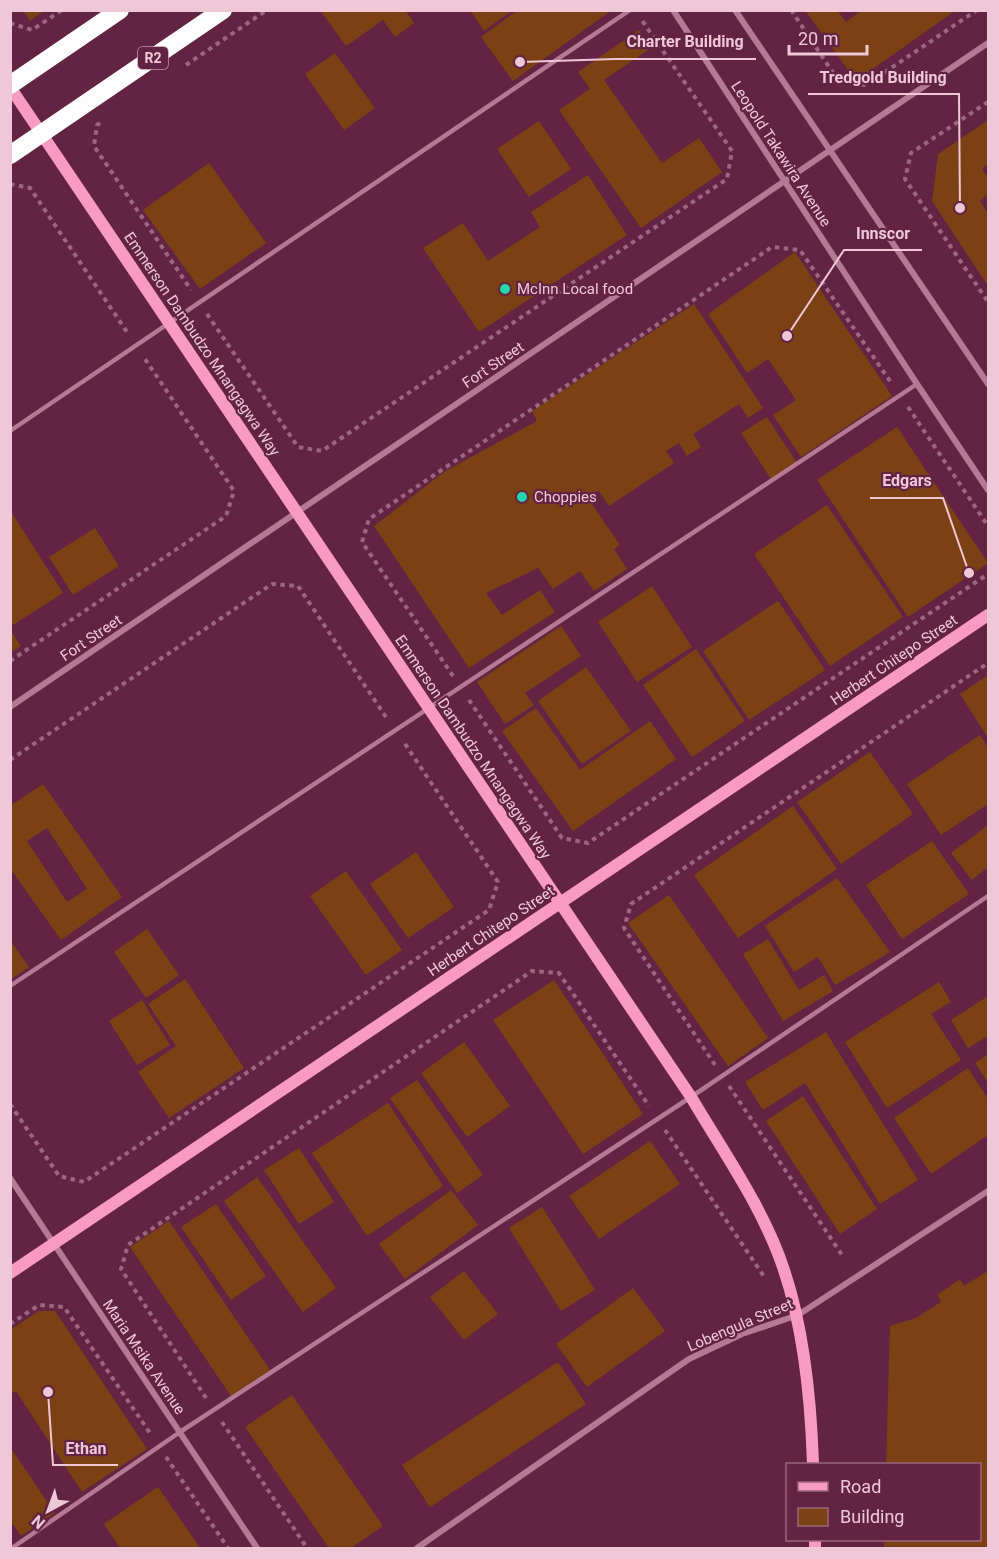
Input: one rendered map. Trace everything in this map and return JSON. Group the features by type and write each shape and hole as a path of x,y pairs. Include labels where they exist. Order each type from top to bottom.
{"highway":[{"path":"10,86 120,10"},
{"name":"R2","path":"10,155 224,10"}],"street":[{"name":"Leopold Takawira Avenue","path":"673,10 916,384 988,490"},
{"path":"735,10 988,384"},
{"name":"Fort Street","path":"10,707 988,43"},
{"name":"Emmerson Dambudzo Mnangagwa Way","path":"10,86 691,1097 762,1217 784,1269 798,1315 812,1430 813,1463"},
{"name":"Herbert Chitepo Street","path":"10,1273 988,615"},
{"name":"Maria Msika Avenue","path":"10,1178 257,1548"},
{"name":"Lobengula Street","path":"417,1548 689,1359 742,1334 798,1315 988,1191"}],"lane":[{"path":"10,430 630,10"},
{"path":"10,987 916,384"},
{"path":"12,1548 180,1432 658,1119 988,897"}],"path":[{"path":"10,23 32,30 62,10"},
{"path":"182,68 267,10"},
{"path":"106,119 97,125 94,146 298,447 322,451 727,179 732,152 636,10"},
{"path":"790,10 838,80 866,86 977,10"},
{"path":"988,102 911,153 904,179 988,302"},
{"path":"10,184 30,188 234,491 226,516 10,662"},
{"path":"988,526 800,250 772,247 369,519 362,542 562,838 588,843 988,574"},
{"path":"10,760 272,584 298,586 498,882 489,910 84,1182 59,1176 10,1104"},
{"path":"844,1258 624,928 631,904 988,663"},
{"path":"307,1548 121,1269 128,1245 532,971 559,973 765,1279"},
{"path":"10,1324 39,1305 64,1307 228,1548"}],"building":[{"path":"23,10 45,10 30,21"},
{"path":"320,10 405,10 414,23 395,37 383,20 346,46"},
{"path":"470,10 513,10 484,31"},
{"path":"518,10 612,10 513,81 481,37"},
{"path":"805,10 837,10 846,22 862,10 956,10 856,81"},
{"path":"639,30 651,48 604,80 662,163 699,138 722,172 641,228 559,110 590,89 578,72"},
{"path":"335,53 375,108 344,130 305,74"},
{"path":"988,120 988,164 982,169 988,178 988,194 980,201 988,214 988,286 932,201 938,154"},
{"path":"539,121 571,169 529,197 497,149"},
{"path":"209,163 266,243 200,289 143,210"},
{"path":"588,175 627,235 479,332 423,248 463,223 488,261 540,227 531,212"},
{"path":"795,252 892,396 801,457 773,415 796,400 768,359 747,373 708,314"},
{"path":"694,304 763,408 748,418 739,404 693,434 701,447 687,456 679,443 666,451 674,463 609,506 599,491 585,494 620,545 614,549 627,569 594,591 580,571 553,589 538,568 486,593 502,615 540,590 555,612 469,668 374,526 444,472 537,421 532,411"},
{"path":"767,417 797,463 771,479 741,433"},
{"path":"897,427 988,563 908,617 817,480"},
{"path":"827,505 903,617 830,666 754,554"},
{"path":"10,510 63,593 13,625 10,621"},
{"path":"95,528 119,566 73,595 49,557"},
{"path":"652,586 692,647 637,682 598,622"},
{"path":"778,601 825,670 749,720 703,651"},
{"path":"561,626 581,656 525,693 534,705 505,724 477,682"},
{"path":"10,630 21,646 10,653"},
{"path":"696,649 745,721 692,757 643,685"},
{"path":"586,667 631,731 582,764 538,701"},
{"path":"988,675 988,738 960,694"},
{"path":"536,708 580,770 650,721 676,759 573,831 502,731"},
{"path":"980,735 988,748 988,804 941,835 907,784"},
{"path":"870,752 913,814 841,864 797,802"},
{"path":"43,784 122,897 61,940 10,868 10,806","holes":["47,828 87,889 67,902 27,841"]},
{"path":"793,806 837,869 738,938 694,875"},
{"path":"988,825 988,867 972,880 951,853"},
{"path":"932,841 969,894 902,939 866,885"},
{"path":"416,852 454,907 408,938 370,884"},
{"path":"346,871 402,950 366,975 310,896"},
{"path":"837,878 890,952 835,985 818,957 794,972 765,926"},
{"path":"669,895 768,1038 728,1066 628,923"},
{"path":"147,929 179,975 146,998 114,952"},
{"path":"768,939 799,990 824,975 833,991 783,1021 743,954"},
{"path":"10,940 29,967 10,980"},
{"path":"185,979 244,1068 169,1118 138,1072 176,1046 148,1004"},
{"path":"554,980 643,1114 583,1154 493,1020"},
{"path":"939,982 951,1002 931,1014 961,1060 887,1108 845,1042"},
{"path":"988,996 988,1036 968,1048 951,1020"},
{"path":"142,1000 170,1045 137,1065 109,1021"},
{"path":"826,1032 918,1180 880,1204 805,1083 763,1110 745,1082"},
{"path":"464,1042 510,1106 467,1137 421,1073"},
{"path":"988,1054 988,1083 975,1063"},
{"path":"968,1068 988,1099 988,1135 931,1174 894,1118"},
{"path":"417,1080 483,1175 457,1193 390,1098"},
{"path":"803,1096 877,1209 840,1234 766,1121"},
{"path":"388,1103 443,1186 367,1236 312,1153"},
{"path":"650,1141 680,1184 599,1239 569,1196"},
{"path":"299,1148 334,1202 299,1224 264,1170"},
{"path":"257,1177 336,1288 303,1312 224,1201"},
{"path":"451,1190 478,1225 405,1279 379,1244"},
{"path":"216,1204 266,1276 231,1300 181,1227"},
{"path":"542,1207 595,1290 561,1311 509,1228"},
{"path":"169,1221 270,1370 231,1396 130,1247"},
{"path":"464,1271 498,1314 464,1340 430,1297"},
{"path":"988,1271 988,1548 884,1548 884,1541 981,1541 981,1463 886,1463 890,1326 916,1318 941,1302 937,1295 960,1279 964,1286"},
{"path":"633,1288 665,1331 587,1387 556,1344"},
{"path":"39,1311 55,1311 147,1449 82,1492 16,1391 10,1394 10,1330"},
{"path":"558,1362 586,1404 430,1507 402,1465"},
{"path":"292,1395 383,1526 351,1548 329,1548 245,1427"},
{"path":"10,1447 55,1513 21,1536 10,1520"},
{"path":"158,1487 200,1548 120,1548 104,1524"}],"place":[{"name":"Charter Building","path":"520,62"},
{"name":"Tredgold Building","path":"960,208"},
{"name":"McInn Local food","path":"505,289"},
{"name":"Innscor","path":"787,336"},
{"name":"Choppies","path":"522,497"},
{"name":"Edgars","path":"969,573"},
{"name":"Ethan","path":"48,1392"}]}
